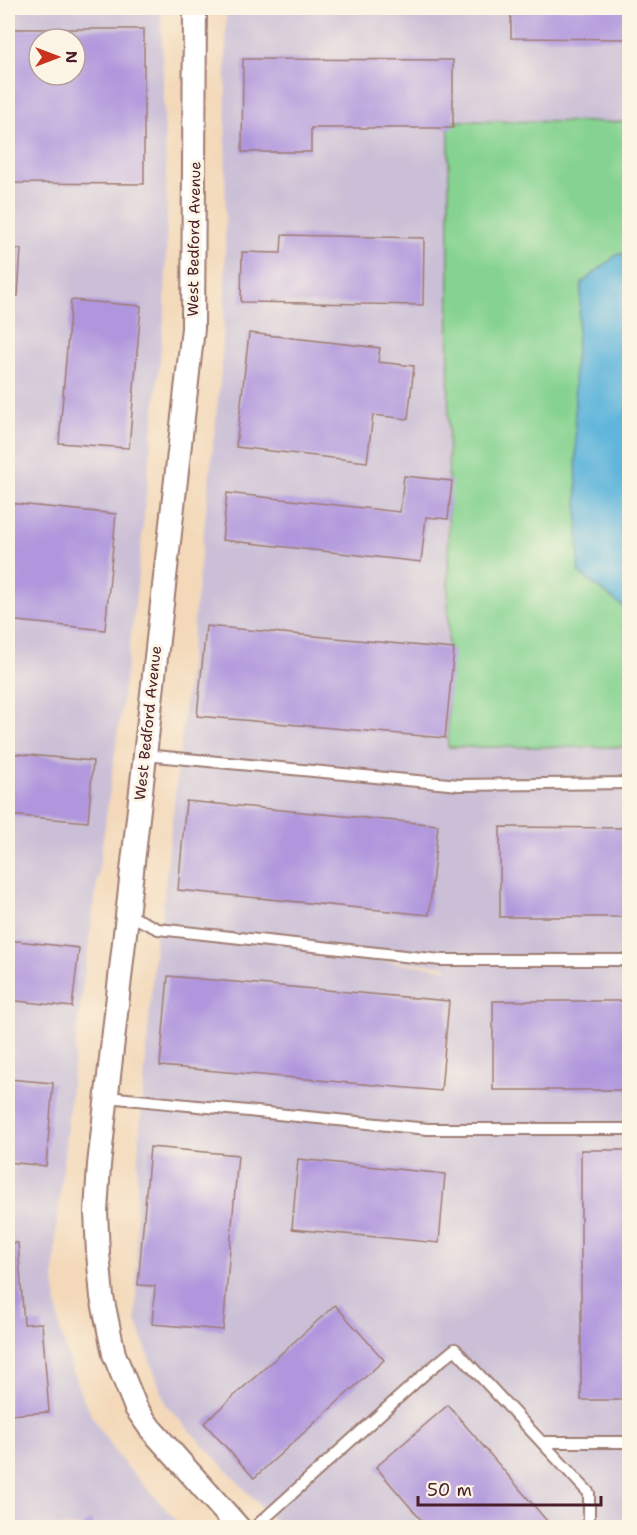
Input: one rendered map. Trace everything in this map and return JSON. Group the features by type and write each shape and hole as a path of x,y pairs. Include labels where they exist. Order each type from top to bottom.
{"street":[{"name":"West Bedford Avenue","path":"195,8 193,328 99,1165 96,1212 102,1297 114,1354 136,1408 150,1428 239,1527"}],"lane":[{"path":"145,755 459,785 630,783"},
{"path":"127,914 158,929 441,960 630,960"},
{"path":"107,1097 428,1129 630,1129"},
{"path":"254,1527 455,1349 590,1493 589,1527"},
{"path":"542,1442 630,1442"}],"shaded area":[{"path":"8,8 161,8 167,207 165,308 134,615 79,1013 56,1232 54,1278 60,1330 76,1382 87,1407 121,1460 182,1527 8,1527"},
{"path":"226,8 629,8 629,121 449,121 629,747 629,1527 280,1527 166,1405 136,1321 137,1168 156,932 160,932 221,372 225,305","holes":["318,952 447,966 447,969"]}],"green space":[{"path":"449,121 629,122 629,747 448,747"}],"water":[{"path":"618,254 630,254 629,611 579,573 574,372 582,283"}],"building":[{"path":"511,8 630,8 630,39 511,38"},
{"path":"8,29 27,29 27,87 87,87 87,29 144,29 144,184 8,183"},
{"path":"243,59 453,60 453,128 311,128 311,152 242,152"},
{"path":"282,235 424,238 423,305 241,302 242,252 281,253"},
{"path":"8,248 21,249 18,296 8,295"},
{"path":"71,300 141,306 129,448 59,443"},
{"path":"249,333 380,348 378,362 414,366 408,419 373,415 367,462 236,447"},
{"path":"404,476 452,481 448,519 426,517 421,562 222,540 227,493 400,512"},
{"path":"8,503 116,514 105,630 8,620"},
{"path":"206,626 454,649 445,738 197,716"},
{"path":"8,753 93,761 88,822 8,815"},
{"path":"186,801 438,825 429,915 178,890"},
{"path":"500,827 630,828 630,917 500,917"},
{"path":"8,940 79,948 72,1007 8,1000"},
{"path":"168,976 449,1001 441,1091 160,1066"},
{"path":"493,1001 630,1001 630,1090 493,1090"},
{"path":"8,1079 53,1083 46,1166 8,1162"},
{"path":"150,1147 238,1155 223,1330 152,1324 155,1286 138,1285"},
{"path":"581,1150 630,1150 630,1400 581,1400"},
{"path":"298,1159 445,1174 439,1243 292,1229"},
{"path":"8,1243 18,1243 24,1324 42,1323 49,1412 8,1415"},
{"path":"335,1305 384,1360 254,1478 204,1423"},
{"path":"448,1405 553,1528 428,1528 376,1467"},
{"path":"90,1520 97,1528 81,1528"}]}
